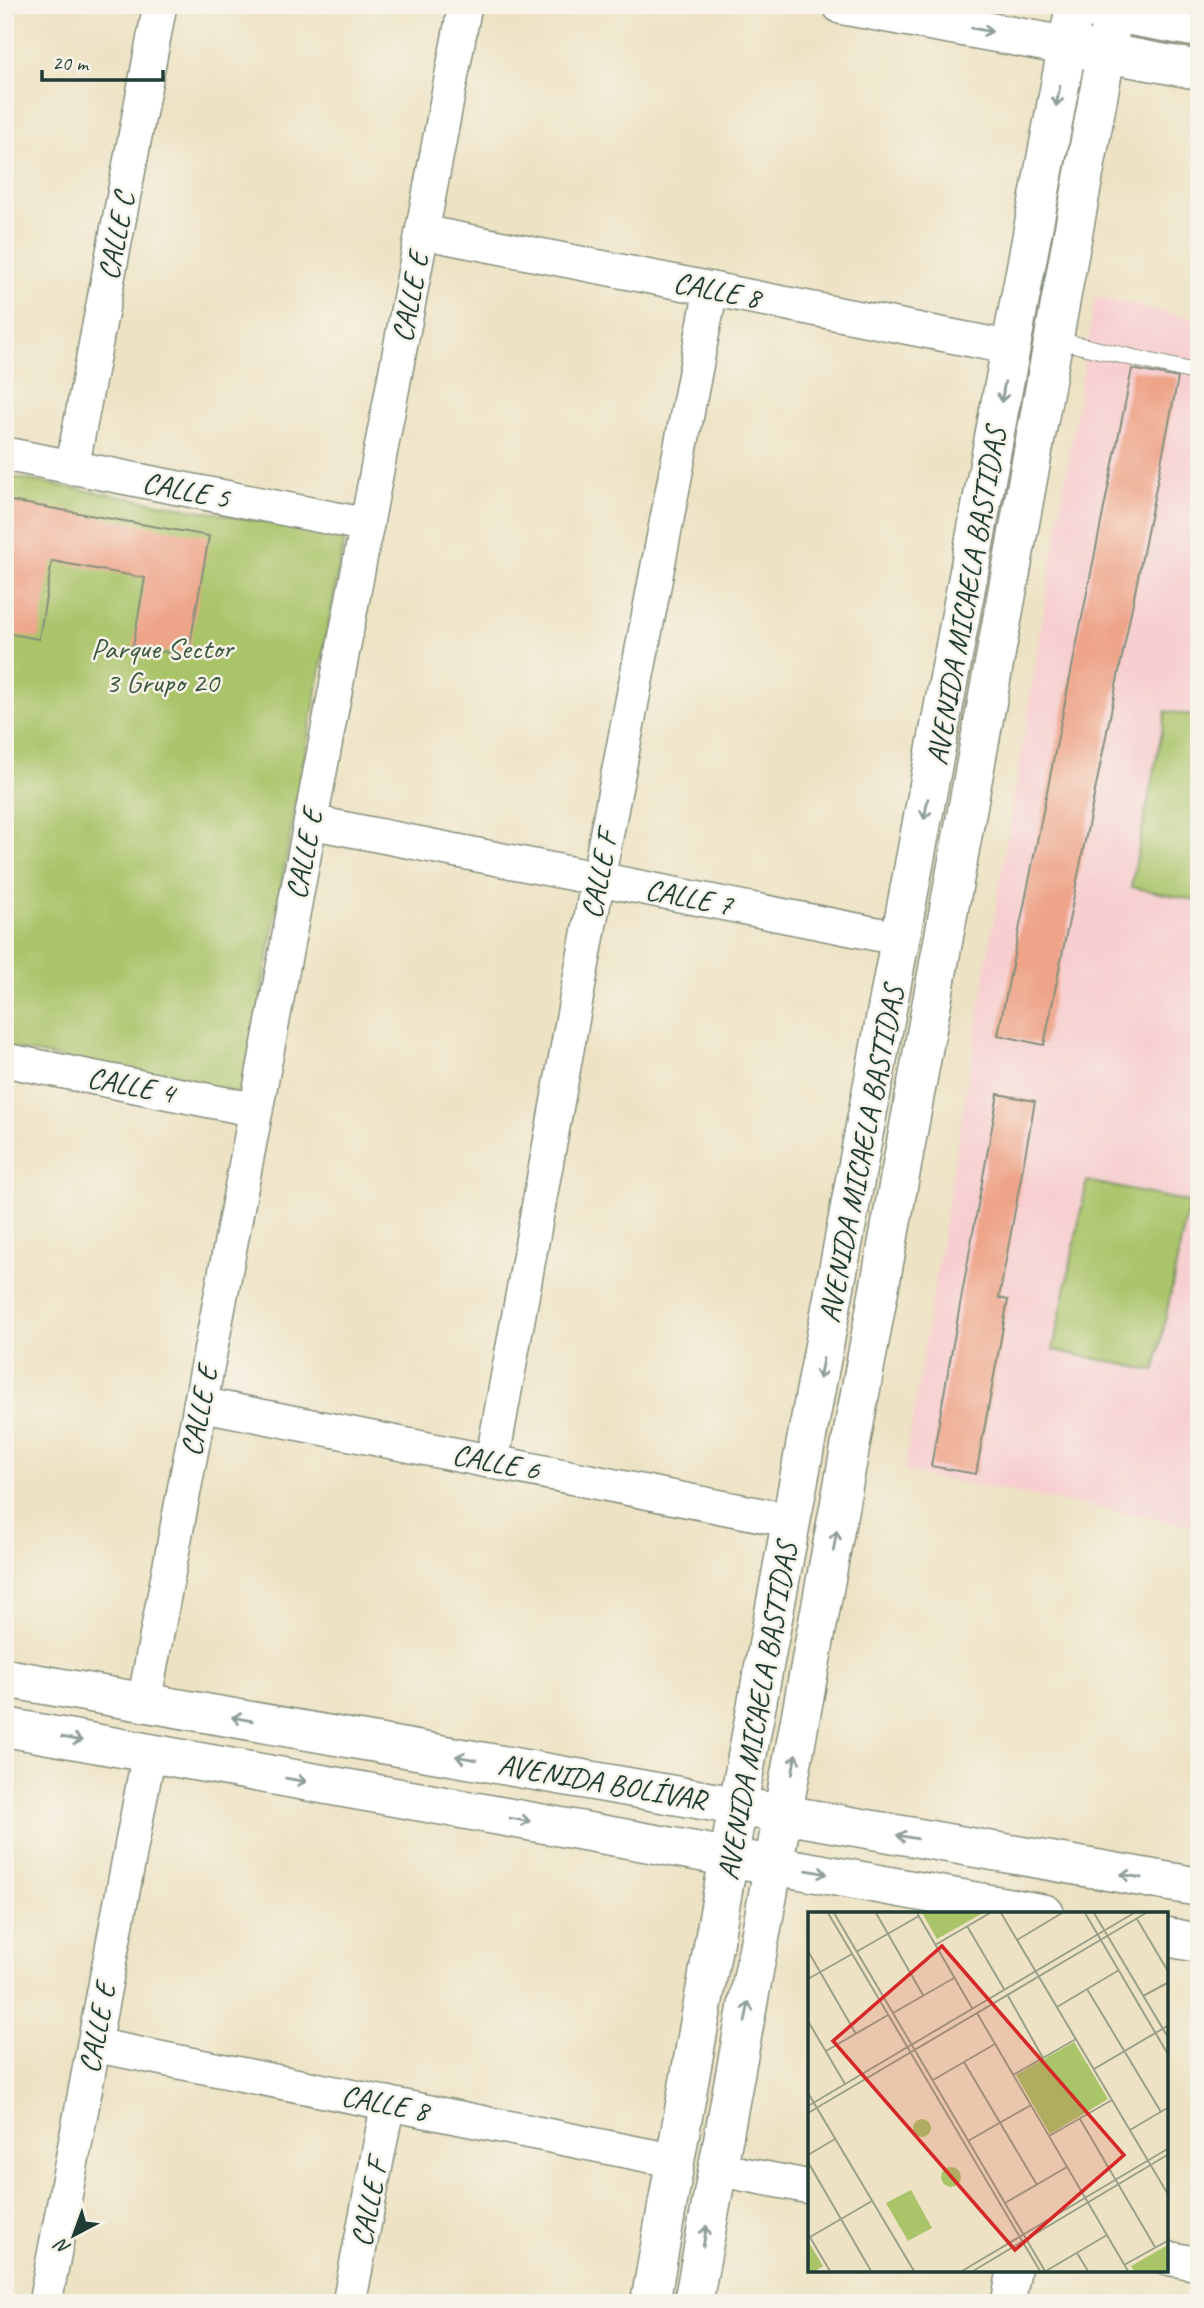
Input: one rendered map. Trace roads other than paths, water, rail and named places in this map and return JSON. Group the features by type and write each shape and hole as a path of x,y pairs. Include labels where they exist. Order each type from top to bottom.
{"street":[{"name":"CALLE C","path":"72,467 160,5"},
{"name":"CALLE E","path":"144,1702 465,5"},
{"path":"842,5 1199,70"},
{"path":"1074,5 1114,10 1199,29"},
{"name":"AVENIDA MICAELA BASTIDAS","path":"650,2303 738,1805 902,939 1074,5"},
{"name":"AVENIDA MICAELA BASTIDAS","path":"693,2303 1056,340 1114,10"},
{"name":"CALLE 8","path":"422,232 1012,348"},
{"name":"CALLE F","path":"492,1462 598,879 711,289"},
{"name":"CALLE 5","path":"5,454 367,525"},
{"name":"CALLE 7","path":"310,822 902,939"},
{"name":"CALLE 4","path":"5,1060 256,1110"},
{"name":"CALLE 6","path":"201,1404 792,1521"},
{"name":"AVENIDA BOLÍVAR","path":"5,1678 1199,1887"},
{"name":"AVENIDA BOLÍVAR","path":"5,1727 1034,1912"},
{"name":"CALLE E","path":"45,2303 149,1753"},
{"path":"1169,1937 1199,1942"},
{"name":"CALLE 8","path":"94,2045 676,2161"},
{"name":"CALLE F","path":"349,2303 388,2103"},
{"path":"717,2169 808,2187"},
{"path":"1169,2258 1199,2264"},
{"path":"1008,2303 1014,2273"}],"lane":[{"path":"1056,340 1199,373"}],"park label":[{"name":"Parque Sector 3 Grupo 20","path":"162,665"}]}
